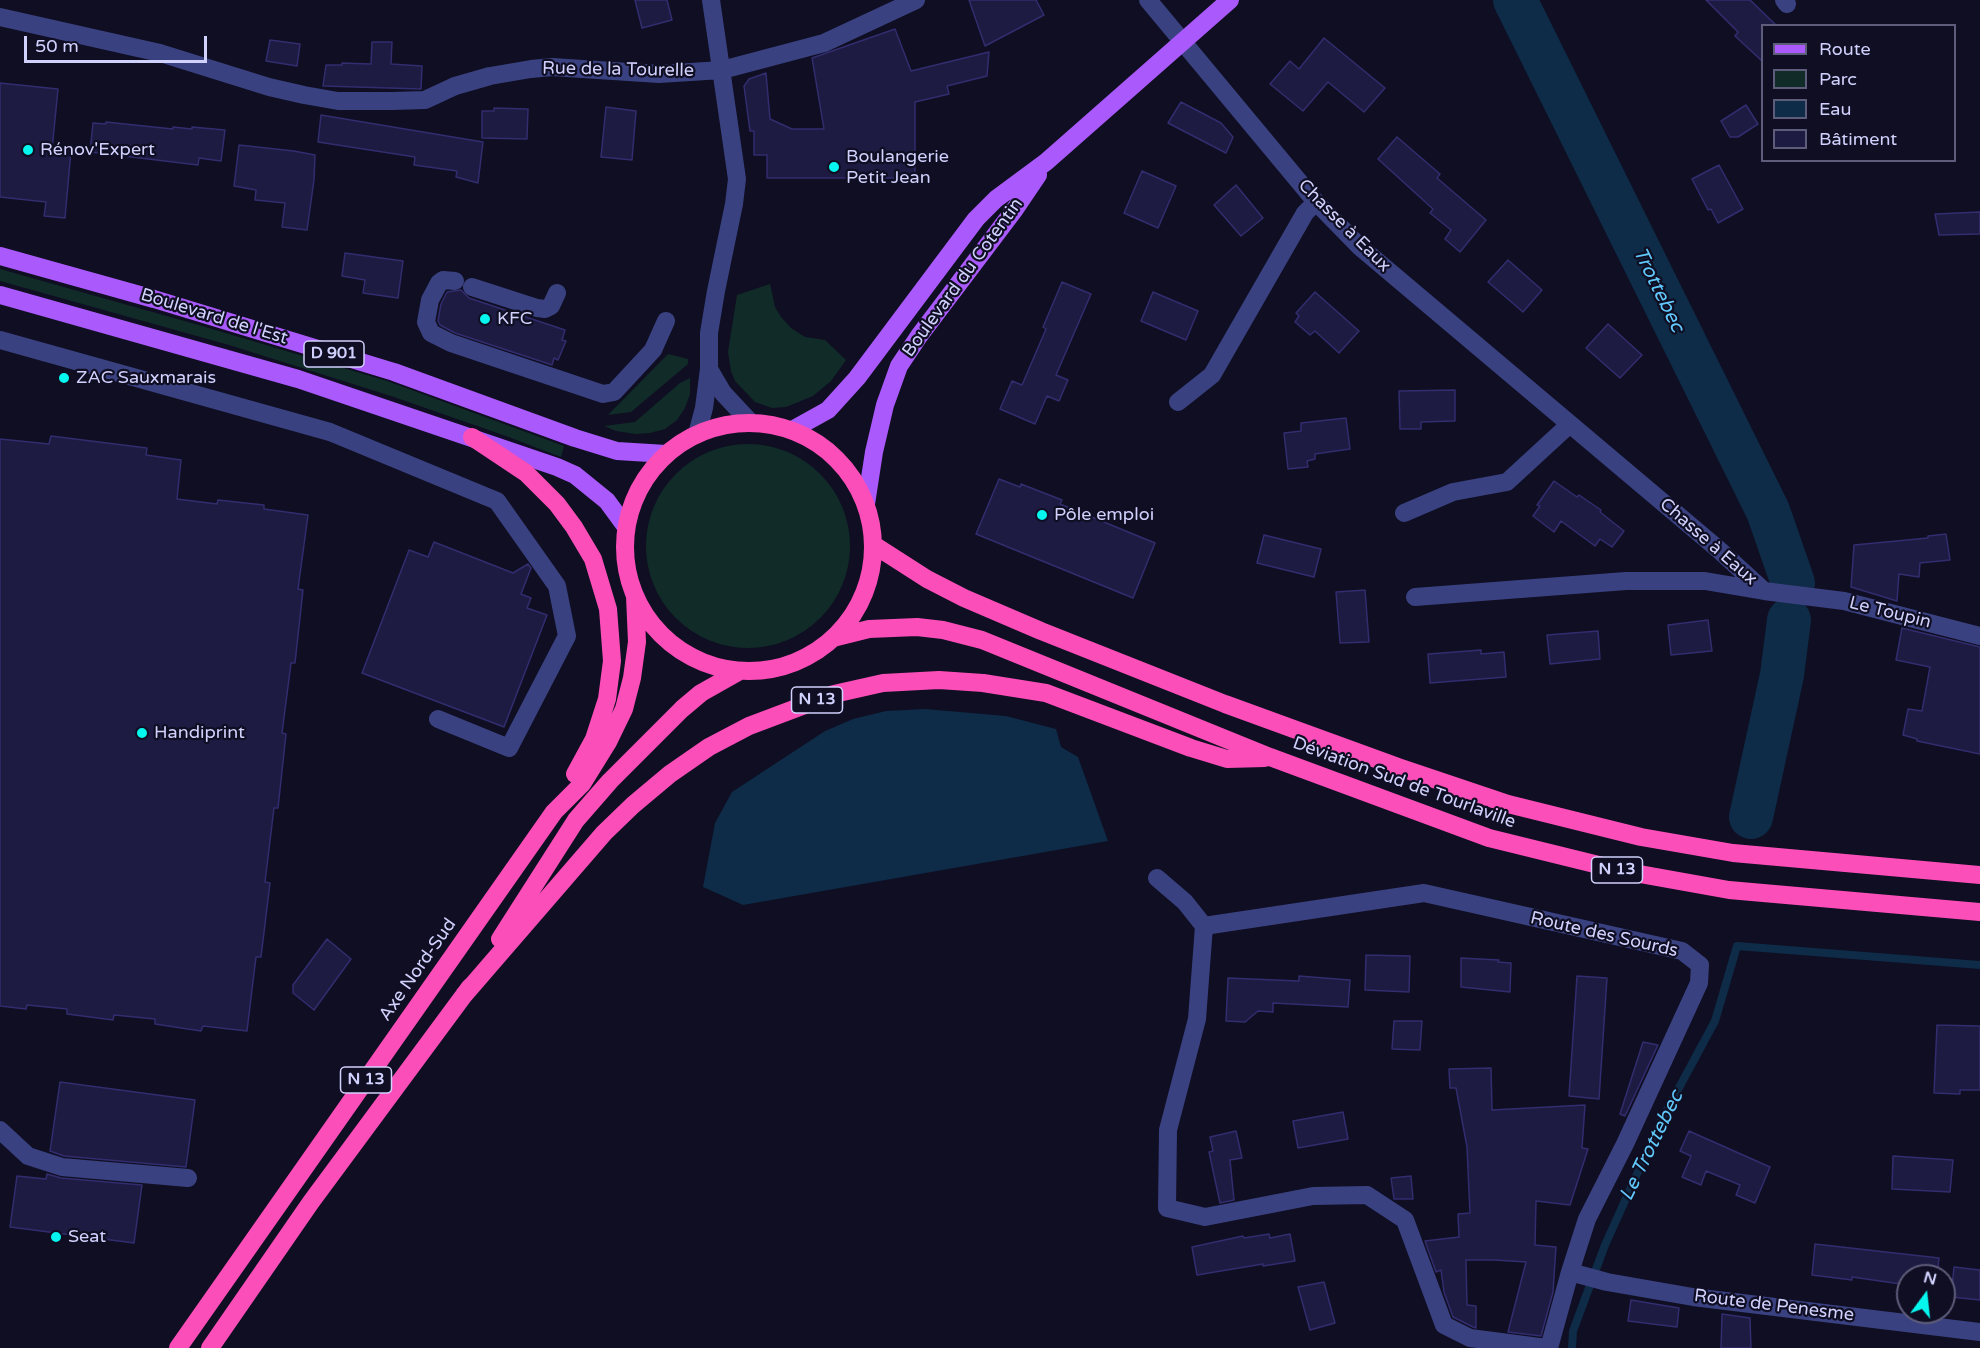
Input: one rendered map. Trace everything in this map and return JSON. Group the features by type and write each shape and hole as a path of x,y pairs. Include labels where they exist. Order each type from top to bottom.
{"highway":[{"path":"751,423 792,430 824,448 849,473 866,504 873,545 869,580 855,612 833,638 806,657 774,669 740,671 707,663 677,648 652,625 635,596 626,562 626,527 634,500 647,475 666,454 697,434 723,425 751,423"},
{"path":"472,437 526,473 557,504 593,559 608,609 612,661 607,699 594,739 554,812"},
{"name":"Déviation Sud de Tourlaville","path":"873,545 927,579 964,598 1041,631 1236,708 1508,804 1641,837 1733,853 1980,875"},
{"name":"Axe Nord-Sud","path":"178,1348 554,812 582,784 608,742 624,709 632,678 637,642 635,596"},
{"name":"Déviation Sud de Tourlaville","path":"833,638 868,629 917,627 943,630 982,640 1270,757 1489,838 1623,871 1728,890 1980,912"},
{"name":"N 13","path":"210,1348 311,1202 464,996 576,820 610,781 682,709 701,693 740,671"},
{"name":"N 13","path":"464,996 604,834 633,805 670,774 709,747 749,726 834,694 883,683 939,680 983,683 1046,693 1191,748 1227,759 1270,757"}],"main road":[{"name":"Boulevard du Cotentin","path":"792,430 830,407 857,378 976,219 996,199 1046,162 1230,0"},
{"name":"Boulevard du Cotentin","path":"866,504 874,452 885,405 899,366 919,336 1015,210 1046,162"},
{"name":"Boulevard de l'Est","path":"0,256 154,299 394,372 596,445 617,451 666,454"},
{"name":"Boulevard de l'Est","path":"0,295 298,379 557,467 575,475 607,501 626,527"}],"street":[{"path":"697,434 704,408 709,369 709,333 737,179 711,0"},
{"name":"Rue de la Tourelle","path":"0,17 160,54 304,95 338,101 392,101 425,100 455,86 490,76 552,67 659,74 722,70 824,43 916,0"},
{"name":"Chasse à Eaux","path":"1148,0 1316,202 1359,246 1718,549 1781,594"},
{"path":"1179,402 1212,375 1305,213 1316,202"},
{"path":"557,293 551,306 545,309 537,308 447,279 439,283 430,300 426,322 431,333 451,343 603,394 614,392 653,350 666,321"},
{"path":"0,340 330,432 496,501 557,586 567,636 509,748 438,720"},
{"path":"709,369 723,393 751,423"},
{"path":"1404,513 1453,492 1507,482 1569,424"},
{"name":"Chasse à Eaux","path":"1415,597 1626,581 1705,581 1781,594"},
{"name":"Le Toupin","path":"1781,594 1844,601 1980,636"},
{"path":"1157,878 1185,902 1204,926 1197,1018 1168,1130 1167,1208 1205,1217 1313,1196 1367,1195 1404,1220 1444,1325 1470,1338 1548,1348"},
{"name":"Route des Sourds","path":"1204,926 1424,893 1682,951 1700,965 1699,983 1625,1144 1587,1218 1548,1348"},
{"path":"0,1130 28,1156 62,1167 188,1178"},
{"name":"Route de Penesme","path":"1570,1272 1607,1282 1693,1297 1980,1332"}],"green space":[{"path":"0,269 387,381 564,446 561,457 391,396 229,345 0,281"},
{"path":"770,284 775,307 791,328 805,337 825,340 846,360 831,381 813,396 786,407 772,408 755,402 735,381 728,352 737,295"},
{"path":"668,354 688,359 688,364 631,412 608,415"},
{"path":"690,378 690,394 685,408 677,420 665,429 636,434 616,431 604,426 635,422 680,383"},
{"path":"748,444 768,446 796,456 813,467 827,481 842,507 848,526 850,546 848,566 838,594 827,611 813,625 787,640 768,646 748,648 728,646 700,636 683,625 669,611 654,585 648,566 646,546 648,526 658,498 669,481 683,467 709,452 728,446"}],"water":[{"path":"925,709 1006,716 1056,729 1061,747 1078,757 1108,841 743,905 703,887 715,823 732,792 825,731 853,719 886,711"}],"building":[{"path":"635,0 667,0 672,20 642,28"},
{"path":"969,0 1036,0 1044,15 985,46"},
{"path":"1706,0 1750,0 1775,24 1761,24 1761,60 1735,36 1738,32"},
{"path":"895,29 911,71 989,52 987,76 947,86 949,94 915,102 915,178 767,178 767,155 754,155 754,131 750,131 744,86 749,79 766,73 770,119 792,129 824,129 812,58"},
{"path":"1324,38 1385,88 1364,112 1328,82 1303,111 1270,84 1290,61 1299,69"},
{"path":"270,40 300,44 297,66 266,61"},
{"path":"372,42 392,42 391,64 422,66 421,89 323,86 326,65 371,64"},
{"name":"Rénov'Expert","path":"0,83 58,89 52,150 71,151 65,218 44,216 46,202 0,197"},
{"path":"1181,102 1221,123 1233,137 1226,153 1168,123"},
{"path":"1746,105 1758,124 1738,137 1730,137 1721,121"},
{"path":"606,107 636,111 632,160 601,157"},
{"path":"494,108 528,109 527,139 482,138 482,111 494,111"},
{"path":"321,115 483,142 478,183 456,177 457,171 414,165 415,157 318,142"},
{"path":"106,122 173,129 173,127 192,129 192,127 225,130 221,161 199,158 198,165 90,152 93,123 106,124"},
{"path":"1397,137 1440,174 1437,178 1486,220 1460,252 1445,239 1451,230 1430,213 1433,209 1378,159"},
{"path":"239,145 315,155 307,230 282,227 285,203 255,200 256,190 234,186"},
{"path":"1719,165 1743,209 1718,223 1711,209 1708,210 1692,179"},
{"path":"1142,171 1176,186 1158,228 1124,213"},
{"path":"1236,185 1263,218 1241,236 1214,205"},
{"path":"1980,212 1980,234 1939,235 1935,214"},
{"path":"345,253 403,261 398,298 363,293 365,280 342,276"},
{"path":"1508,260 1542,290 1523,312 1488,282"},
{"path":"1062,282 1091,294 1056,375 1068,380 1059,401 1047,396 1035,424 1000,409 1012,381 1022,385 1046,329 1043,327"},
{"name":"KFC","path":"461,290 469,298 565,330 562,340 566,341 558,360 554,358 552,365 455,333 440,325 438,321 441,304 447,292"},
{"path":"1153,292 1198,311 1186,340 1141,321"},
{"path":"1315,292 1359,331 1339,353 1315,331 1310,335 1295,322 1299,316 1296,313"},
{"path":"1608,324 1642,355 1620,378 1586,348"},
{"path":"1455,390 1455,421 1421,422 1421,429 1400,429 1399,391"},
{"path":"1346,418 1350,449 1315,454 1315,459 1307,461 1308,467 1288,469 1284,433 1301,431 1301,423"},
{"name":"Handiprint","path":"51,436 147,448 146,455 181,460 177,499 217,504 218,500 264,505 264,509 308,515 298,589 303,590 295,663 291,663 282,733 286,734 278,808 274,808 265,882 270,883 261,957 256,957 247,1031 203,1026 201,1031 155,1024 155,1019 114,1015 113,1020 67,1014 67,1009 27,1005 26,1009 0,1006 0,439 49,444"},
{"path":"999,479 1020,487 1021,484 1062,500 1060,504 1155,543 1133,598 976,534"},
{"path":"1554,481 1601,510 1600,512 1624,531 1612,547 1600,539 1595,546 1561,521 1554,532 1533,516 1540,506 1537,505"},
{"path":"1946,534 1950,560 1920,563 1919,577 1899,574 1897,601 1851,587 1854,545 1928,538 1928,536"},
{"path":"1264,535 1321,549 1314,577 1257,563"},
{"path":"434,542 513,573 528,564 531,568 521,594 531,598 527,608 547,615 504,727 362,673 409,550 428,557"},
{"path":"1365,590 1369,642 1340,643 1336,592"},
{"path":"1708,620 1712,651 1671,655 1668,625"},
{"path":"1902,628 1980,647 1980,754 1917,741 1917,739 1903,735 1908,709 1922,711 1930,667 1896,660"},
{"path":"1598,631 1600,659 1550,664 1547,635"},
{"path":"1481,650 1481,654 1504,652 1506,677 1430,683 1428,654"},
{"path":"327,939 351,959 314,1010 293,993 293,985"},
{"path":"1366,955 1410,956 1409,992 1365,990"},
{"path":"1461,958 1511,963 1510,992 1461,987"},
{"path":"1299,976 1350,980 1348,1007 1273,1003 1273,1012 1258,1011 1245,1022 1226,1021 1228,978 1299,981"},
{"path":"1577,976 1607,978 1599,1099 1569,1096"},
{"path":"1394,1021 1422,1021 1420,1050 1392,1049"},
{"path":"1937,1025 1980,1026 1980,1090 1960,1090 1960,1094 1934,1093"},
{"path":"1643,1042 1658,1045 1625,1116 1620,1114"},
{"path":"1491,1068 1492,1110 1585,1105 1582,1148 1588,1149 1570,1205 1536,1201 1535,1245 1556,1247 1553,1292 1541,1336 1508,1332 1526,1262 1466,1260 1467,1305 1476,1306 1476,1328 1453,1317 1444,1292 1441,1270 1436,1272 1425,1241 1459,1237 1458,1214 1470,1213 1467,1147 1456,1088 1450,1088 1449,1069"},
{"path":"60,1082 195,1100 186,1167 64,1156 50,1151"},
{"path":"1343,1112 1348,1139 1298,1148 1293,1121"},
{"path":"1236,1131 1242,1158 1230,1160 1234,1200 1220,1203 1209,1152 1213,1151 1210,1137"},
{"path":"1689,1131 1770,1167 1755,1203 1736,1195 1740,1185 1706,1171 1701,1185 1682,1177 1691,1156 1680,1151"},
{"path":"1893,1156 1953,1160 1950,1192 1892,1189"},
{"path":"47,1174 61,1178 142,1185 134,1243 10,1227 17,1176 46,1179"},
{"path":"1411,1176 1413,1199 1394,1199 1391,1178"},
{"path":"1269,1234 1270,1238 1290,1234 1295,1261 1197,1275 1192,1247 1243,1236 1244,1238"},
{"path":"1815,1244 1939,1258 1938,1264 1896,1264 1896,1283 1852,1277 1852,1280 1812,1275"},
{"path":"1956,1267 1980,1270 1980,1300 1956,1298"},
{"path":"1324,1282 1335,1323 1310,1330 1298,1287"},
{"path":"1631,1300 1679,1308 1677,1327 1628,1321"},
{"path":"1722,1314 1750,1318 1751,1348 1721,1348"}],"waterway":[{"name":"Trottebec","path":"1515,0 1768,511 1793,583"},
{"name":"Trottebec","path":"1751,817 1782,675 1789,620"},
{"name":"Le Trottebec","path":"1572,1348 1573,1331 1605,1245 1660,1123 1715,1021 1737,946 1980,965"}],"place":[{"name":"Rénov'Expert","path":"28,150"},
{"name":"Boulangerie Petit Jean","path":"834,167"},
{"name":"KFC","path":"485,319"},
{"name":"ZAC Sauxmarais","path":"64,378"},
{"name":"Pôle emploi","path":"1042,515"},
{"name":"Handiprint","path":"142,733"},
{"name":"Seat","path":"56,1237"}]}
